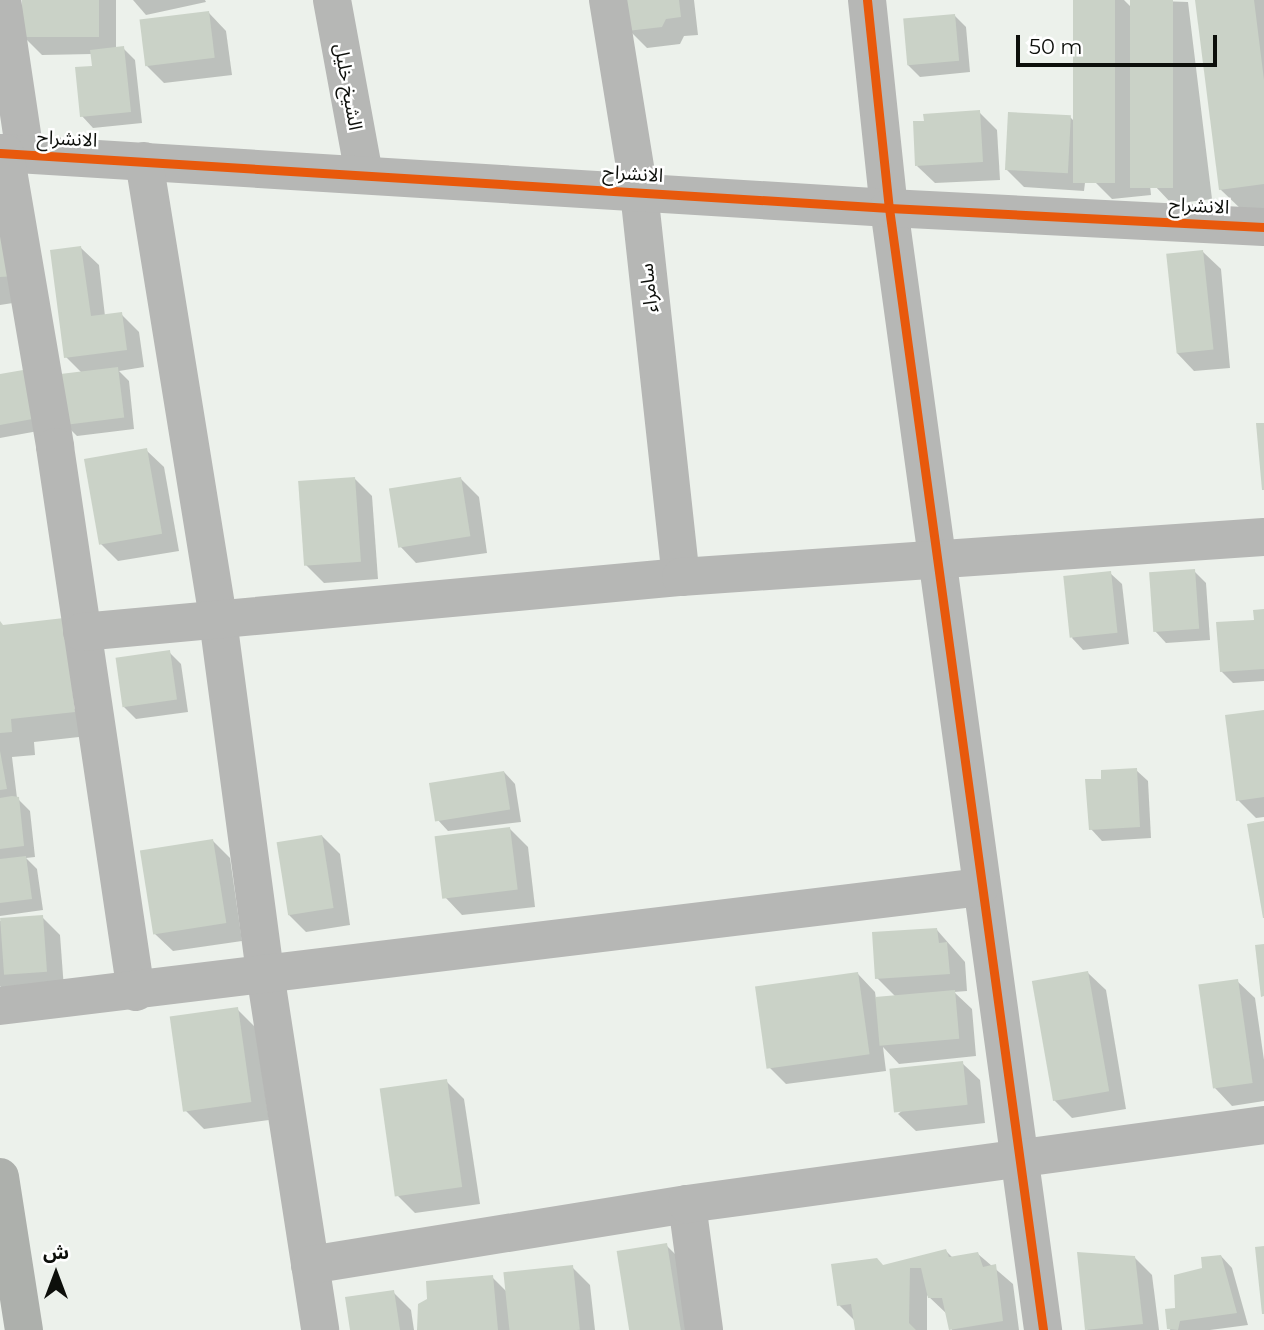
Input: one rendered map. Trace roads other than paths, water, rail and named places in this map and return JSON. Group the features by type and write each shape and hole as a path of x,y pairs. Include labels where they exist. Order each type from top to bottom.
{"main road":[{"path":"0,1177 24,1330"}],"street":[{"path":"2,0 10,154 136,992"},
{"name":"الشيخ خليل","path":"332,0 364,174"},
{"name":"سامراء","path":"608,0 639,192 681,577"},
{"path":"867,0 889,208 980,887 1043,1330"},
{"name":"الانشراح","path":"10,154 889,208 1264,227"},
{"path":"144,161 218,620 265,973 320,1330"},
{"path":"82,632 681,577 1264,537"},
{"path":"0,1006 136,992 265,973 980,887"},
{"path":"310,1265 687,1205 1264,1125"},
{"path":"687,1205 704,1330"}]}
